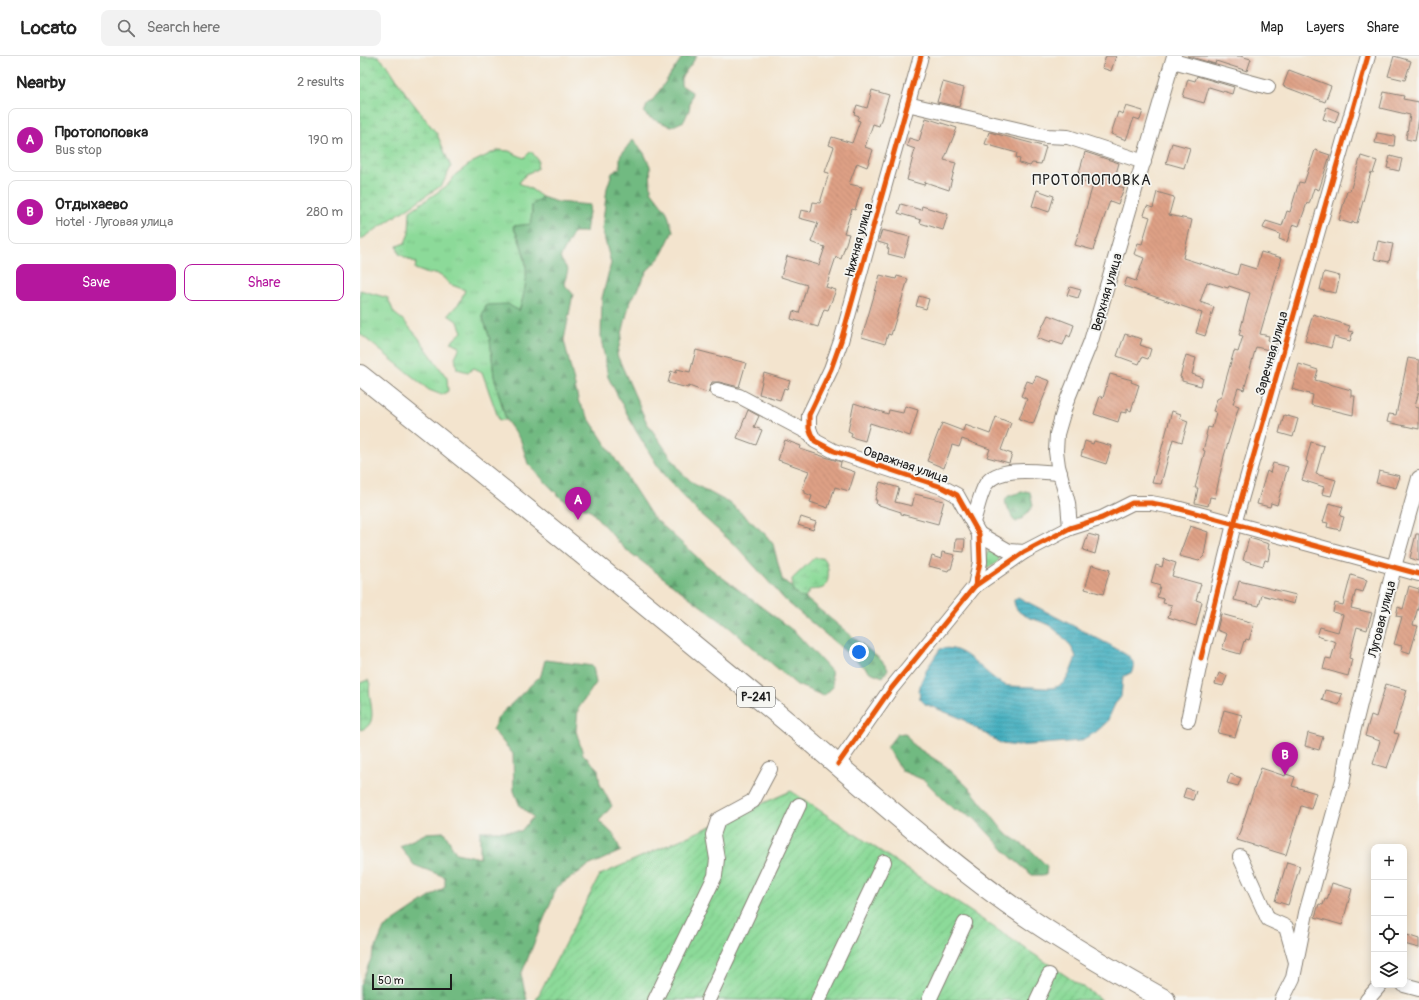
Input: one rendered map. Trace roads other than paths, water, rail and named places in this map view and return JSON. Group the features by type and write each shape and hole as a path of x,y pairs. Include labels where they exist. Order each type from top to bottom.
{"highway":[{"name":"Р-241","path":"360,375 566,540 838,764 922,837 1033,921 1104,965 1166,1000"}],"street":[{"name":"Нижняя улица","path":"810,431 809,415 832,369 841,341 921,56"},
{"name":"Заречная улица","path":"1188,720 1201,658 1234,524 1368,56"},
{"path":"1174,58 1268,87"},
{"name":"Верхняя улица","path":"1070,528 1068,503 1056,450 1057,434 1066,403 1091,341 1174,58"},
{"path":"907,104 1046,136 1068,137 1144,162"},
{"name":"Овражная улица","path":"717,390 739,396 810,431 815,441 834,451 942,487 957,495 976,528 980,562 975,586"},
{"path":"1024,552 1009,550 976,528 986,485 993,476 1005,472 1060,473"},
{"name":"Луговая улица","path":"1282,1000 1293,978 1306,913 1343,780 1346,760 1394,567 1419,478"},
{"path":"838,764 890,690 975,586 1024,552 1070,528 1102,518 1132,503 1151,503 1173,507 1419,574"},
{"path":"655,1000 714,876 717,859 713,835 718,820 753,801 770,769"},
{"path":"708,1000 799,805"},
{"path":"1240,857 1268,919 1286,927 1296,964"},
{"path":"818,1000 884,862"},
{"path":"929,1000 965,923"},
{"path":"1037,1000 1049,975"},
{"path":"1407,986 1419,989"},
{"path":"1367,1000 1377,988"}],"water":[{"path":"1018,597 1110,645 1130,657 1134,664 1132,672 1123,677 1121,697 1115,704 1107,722 1096,732 1080,741 1017,746 1002,744 963,719 925,704 920,699 919,691 921,682 928,667 940,649 949,648 966,655 1005,685 1051,688 1062,684 1069,674 1076,657 1072,648 1062,636 1050,626 1018,611 1014,600"}],"place":[{"name":"Протопоповка","path":"578,520"},
{"name":"Отдыхаево","path":"1285,775"}],"district":[{"name":"ПРОТОПОПОВКА","path":"1092,180"}]}
